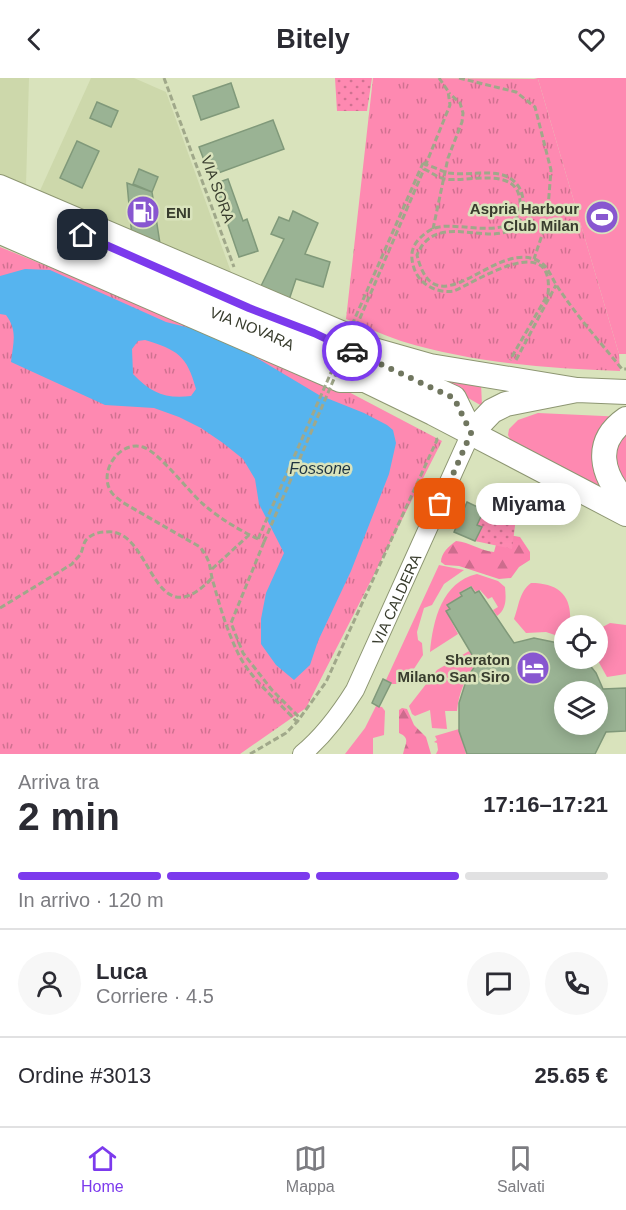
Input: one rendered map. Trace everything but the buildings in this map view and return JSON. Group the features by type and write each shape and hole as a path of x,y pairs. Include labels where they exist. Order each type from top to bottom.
{"main road":[{"name":"VIA NOVARA","path":"0,198 249,308 314,333 430,366 577,390"},
{"name":"VIA NOVARA","path":"0,221 216,313 343,358 371,383 626,514"},
{"path":"314,333 343,358 454,398 471,433 492,411 506,404 577,390 626,392"},
{"path":"626,419 611,432 603,455 612,484 626,501"}],"street":[{"path":"0,184 347,332 388,355"},
{"path":"0,235 340,383 371,383"},
{"name":"VIA CALDERA","path":"302,754 314,745 337,719 355,690 471,433"},
{"path":"497,456 626,526"}],"path":[{"name":"VIA SORA","path":"164,78 235,270"},
{"path":"433,229 448,158 462,122 463,113 460,103 439,78"},
{"path":"459,78 516,92 535,107 551,170 547,220 534,259"},
{"path":"298,720 254,676 238,654 224,619 208,557 200,547 122,502 111,492 108,483 108,469 114,456 126,449 142,447 159,458 204,506 258,539 425,164 450,105 448,91"},
{"path":"298,720 243,653 231,623 425,164"},
{"path":"425,164 445,171 504,175 517,183 524,198 523,213 515,225 502,233 442,231 431,236 421,244 417,255 424,277 435,285 448,287 504,261 519,257 534,259 545,265 556,285 622,369 626,369"},
{"path":"424,169 443,179 500,178 509,182 516,190 520,200 519,211 514,220 504,227 496,229 452,225 433,229 417,241 413,249 412,260 417,274 433,290 445,292 454,291 510,264 531,261 540,266 549,282 548,294 506,367"},
{"path":"511,368 556,285"},
{"path":"250,754 286,733 326,682 406,511 436,440"},
{"path":"0,608 72,564 81,554 85,541 96,533 111,531 124,535 136,547 161,587 176,596 187,596 199,591 212,578"},
{"path":"212,569 249,535"}],"shaded area":[{"path":"0,78 29,78 26,186 0,174"},
{"path":"91,78 134,78 166,92 235,283 38,195"}],"green space":[{"path":"335,78 372,78 367,111 337,111"},
{"path":"373,78 538,79 619,354 620,371 537,366 455,355 401,341 346,319"},
{"name":"Aspria Harbour Club Milan","path":"534,78 626,78 626,354 619,354 538,79"},
{"path":"0,247 324,379 442,441 306,708 240,754 0,754"},
{"path":"445,376 481,383 482,406 442,383"},
{"path":"538,413 625,417 616,424 606,494 512,443 508,435 509,429 518,420"},
{"path":"626,431 626,487 613,467 617,441"},
{"path":"484,510 516,518 512,549 475,541 482,527 477,525"},
{"path":"509,535 520,537 530,552 530,560 519,567 511,578 499,579 441,562 448,547 456,541 494,552 497,541"},
{"path":"439,565 464,570 444,584 432,605 424,608 417,632 418,640 422,643 423,655 408,678 401,684 391,684 386,680"},
{"path":"477,574 498,581 505,587 506,599 503,610 497,616 493,610 498,607 492,597 488,599 480,590 476,592 471,586 459,593 461,596 447,605 449,609 446,611 458,634 430,652 437,615 448,594 465,578"},
{"path":"531,583 549,585 556,588 566,598 570,615 554,615 554,635 546,632 526,633 514,619 527,587"},
{"path":"608,624 626,625 626,674 607,677 603,669 608,669"},
{"path":"469,651 477,663 463,686 457,711 445,711 447,729 432,728 430,710 415,716 409,706 437,670"},
{"path":"376,706 382,707 385,711 384,735 373,738 373,754 345,754 365,728"},
{"path":"407,709 414,725 426,737 431,754 403,754 406,739 399,733 399,710"},
{"path":"459,729 466,754 436,754 438,750 437,743 434,742 437,740 435,736"}],"water":[{"name":"Fossone","path":"25,269 50,270 166,322 190,328 237,346 319,395 364,413 393,430 396,443 389,474 351,571 318,641 310,665 294,680 276,665 261,644 261,619 266,593 284,553 259,504 255,479 243,459 201,428 179,417 154,408 105,405 11,362 13,332 6,315 0,314 0,276","holes":["145,340 173,351 184,361 189,368 196,389 191,396 159,393 146,386 133,374 132,349 138,341"]}],"way so far":[{"path":"352,351 454,398 471,433 440,504"}],"place":[{"name":"ENI","path":"143,212"},
{"name":"Aspria Harbour Club Milan","path":"602,217"},
{"name":"Miyama","path":"440,504"},
{"name":"Sheraton Milano San Siro","path":"533,668"}],"route":[{"path":"83,235 352,351"}]}
